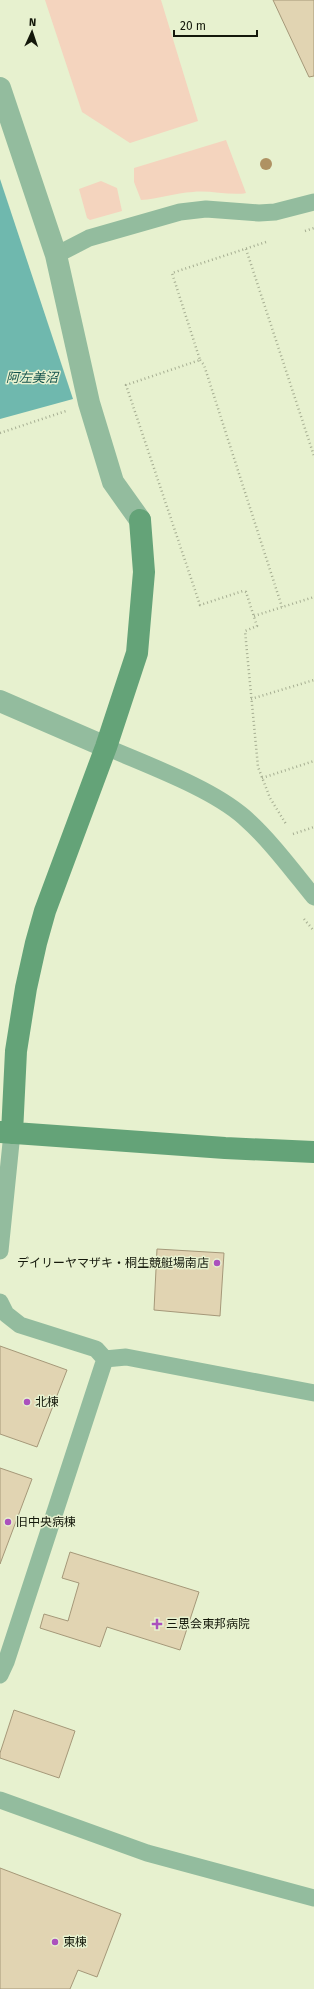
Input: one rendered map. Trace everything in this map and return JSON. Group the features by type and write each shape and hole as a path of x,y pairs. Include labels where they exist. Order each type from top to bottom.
{"street":[{"path":"0,88 56,255 89,403 113,482 140,520 144,572 137,652 106,747 45,911 27,981 16,1051 6,1132 226,1148 314,1152"},
{"path":"0,701 106,747"}],"lane":[{"path":"56,255 89,238 180,212 206,209 259,213 275,212 314,202"},
{"path":"106,747 200,789 222,801 243,816 261,833 310,885"},
{"path":"0,1251 6,1132"},
{"path":"1,1306 6,1314 20,1325 96,1349 105,1358 126,1357 314,1393"},
{"path":"0,1675 6,1662 105,1358"},
{"path":"0,1800 147,1853 314,1898"}],"path":[{"path":"305,231 314,228"},
{"path":"266,242 172,273 200,360 204,365 282,607"},
{"path":"246,249 314,456"},
{"path":"200,360 126,385 200,605 243,591 246,592 257,626 245,631 258,767 276,810 293,834 314,827"},
{"path":"0,433 89,403"},
{"path":"254,616 314,597"},
{"path":"251,699 314,680"},
{"path":"262,778 314,761"},
{"path":"303,917 314,931"}],"shaded area":[{"path":"45,0 161,0 198,121 130,143 82,112"},
{"path":"226,140 246,193 234,194 193,192 141,200 134,182 134,168"},
{"path":"101,181 117,188 122,211 90,220 87,218 79,189"}],"water":[{"name":"阿左美沼","path":"0,179 73,399 0,419"}],"building":[{"path":"273,0 314,0 314,76 309,77"},
{"path":"157,1249 224,1253 220,1316 154,1310"},
{"name":"北棟","path":"0,1346 67,1370 37,1447 0,1434"},
{"name":"旧中央病棟","path":"0,1468 32,1479 0,1564"},
{"path":"70,1552 199,1592 180,1650 107,1627 100,1647 40,1628 44,1614 68,1621 79,1583 62,1578"},
{"path":"14,1710 75,1731 59,1778 0,1758 0,1753"},
{"name":"東棟","path":"0,1868 121,1914 97,1977 78,1970 70,1989 0,1989"}],"place":[{"name":"デイリーヤマザキ・桐生競艇場南店","path":"217,1263"},
{"name":"北棟","path":"27,1402"},
{"name":"旧中央病棟","path":"8,1522"},
{"name":"三思会東邦病院","path":"157,1624"},
{"name":"東棟","path":"55,1942"}]}
